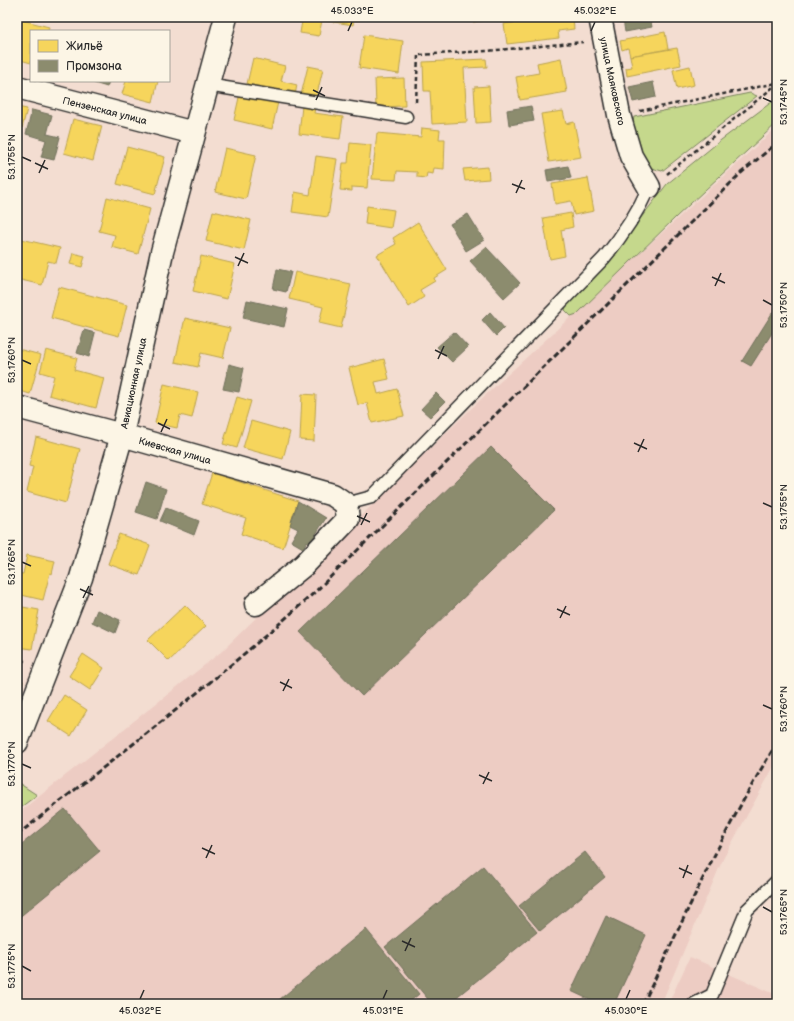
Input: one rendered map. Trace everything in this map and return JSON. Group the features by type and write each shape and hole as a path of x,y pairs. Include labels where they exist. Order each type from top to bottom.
{"street":[{"name":"Авиационная улица","path":"17,742 81,578 122,435 162,252 226,17"},
{"name":"улица Маяковского","path":"600,17 619,116 631,156 648,187"},
{"name":"Пензенская улица","path":"17,87 194,133"},
{"name":"Киевская улица","path":"17,407 122,435 340,500"},
{"path":"256,604 304,565 348,519 340,500"}],"lane":[{"path":"207,85 406,117"},
{"path":"340,500 372,497 599,264 624,234 639,210 648,187"},
{"path":"694,1004 712,995 747,910 777,881"}],"path":[{"path":"406,117 416,107 418,55 488,51 604,40"},
{"path":"619,116 777,84"},
{"path":"648,187 669,173 777,84"}],"shaded area":[{"path":"777,127 777,761 723,859 661,1004 17,1004 17,814 221,652 477,403"},
{"path":"690,957 777,995 775,1004 668,1004"}],"green space":[{"path":"750,93 757,96 662,171 648,167 637,149 633,137 634,117"},
{"path":"777,98 777,123 676,217 577,314 571,316 565,310 567,304 600,271 667,184 721,140"},
{"path":"17,782 37,795 17,810"}],"building: Жильё":[{"path":"287,17 354,17 353,25 322,20 319,36 300,33 302,21"},
{"path":"472,17 495,17 495,19 473,22"},
{"path":"532,17 573,17 574,29 558,31 559,38 507,44 504,24 532,20"},
{"path":"18,19 49,27 48,30 30,30 30,63 17,59"},
{"path":"665,32 668,49 630,56 628,48 622,50 620,41"},
{"path":"364,35 403,41 399,74 359,68"},
{"path":"677,48 681,65 627,76 626,68 632,67 630,56"},
{"path":"253,58 285,66 281,81 297,85 295,95 247,84"},
{"path":"561,58 567,92 520,100 516,77 539,73 537,63"},
{"path":"486,59 487,67 464,68 467,122 432,124 430,91 424,91 423,62"},
{"path":"308,66 323,69 316,98 301,95"},
{"path":"690,66 694,85 677,89 673,70"},
{"path":"404,78 405,106 376,107 375,79"},
{"path":"126,82 158,82 153,102 122,94"},
{"path":"489,86 491,122 476,123 474,87"},
{"path":"240,93 278,102 272,129 234,120"},
{"path":"302,106 315,108 314,113 343,117 340,139 299,134"},
{"path":"17,107 27,109 19,140 17,140"},
{"path":"563,111 566,124 574,122 581,157 549,162 541,114"},
{"path":"73,119 102,126 93,161 64,153"},
{"path":"422,128 440,130 439,139 445,139 444,169 434,168 433,174 427,173 426,178 417,177 417,172 397,171 396,180 372,179 377,133 421,137"},
{"path":"350,143 371,145 367,188 352,187 352,191 340,190 343,163 348,163"},
{"path":"127,147 165,157 155,194 117,184"},
{"path":"225,148 256,155 246,199 215,192"},
{"path":"316,156 337,159 328,217 292,212 295,192 310,195"},
{"path":"488,167 489,179 465,181 463,169"},
{"path":"588,178 594,211 574,215 571,201 555,204 552,184"},
{"path":"107,197 150,209 138,254 112,247 115,235 99,231"},
{"path":"367,206 394,210 391,228 365,224"},
{"path":"213,211 251,220 244,250 206,241"},
{"path":"571,213 573,227 561,230 565,256 550,259 543,218"},
{"path":"418,222 447,270 434,278 435,281 420,290 424,297 409,307 377,255 396,244 393,238"},
{"path":"17,238 60,248 56,263 48,261 42,285 17,279"},
{"path":"73,253 85,256 82,267 70,264"},
{"path":"201,256 235,264 227,299 193,291"},
{"path":"295,272 351,284 341,328 319,323 323,307 289,299"},
{"path":"59,287 127,305 119,336 51,318"},
{"path":"185,318 230,328 223,358 201,353 198,367 175,362"},
{"path":"18,349 41,355 30,394 17,390"},
{"path":"46,350 77,358 74,370 104,378 96,408 49,395 54,376 40,372"},
{"path":"384,359 389,379 375,382 378,394 397,389 404,416 372,423 367,403 358,405 349,368"},
{"path":"164,384 198,392 192,418 180,415 177,428 155,423"},
{"path":"302,394 316,395 314,441 300,440"},
{"path":"237,397 251,401 237,448 223,444"},
{"path":"251,421 290,432 283,459 243,448"},
{"path":"36,437 80,449 66,503 27,492 33,467 29,466"},
{"path":"212,473 298,501 283,548 241,534 246,518 202,504"},
{"path":"119,534 150,545 139,575 108,564"},
{"path":"27,555 55,561 52,574 50,573 43,600 17,594 17,573 23,574"},
{"path":"185,605 206,626 169,661 148,640"},
{"path":"17,606 39,610 32,649 17,647"},
{"path":"83,654 104,668 90,690 69,676"},
{"path":"17,680 23,681 18,709 17,709"},
{"path":"64,695 87,710 71,736 48,721"}],"building: Промзона":[{"path":"650,17 652,27 625,32 623,19"},
{"path":"94,82 109,82 107,87"},
{"path":"653,82 656,97 633,102 629,87"},
{"path":"531,106 534,121 509,125 507,110"},
{"path":"32,110 52,115 47,134 60,137 54,160 41,157 46,140 26,134"},
{"path":"568,166 571,178 548,182 546,170"},
{"path":"468,214 484,240 466,251 450,224"},
{"path":"486,247 520,283 504,298 470,261"},
{"path":"277,269 291,272 286,292 273,289"},
{"path":"247,300 288,309 284,327 243,318"},
{"path":"776,307 777,325 751,366 742,361"},
{"path":"490,312 504,328 496,336 482,320"},
{"path":"84,330 95,333 89,357 77,353"},
{"path":"454,332 468,347 452,362 437,347"},
{"path":"229,364 244,368 239,392 223,389"},
{"path":"436,393 445,402 430,417 421,409"},
{"path":"491,447 554,510 362,696 300,632"},
{"path":"146,482 166,489 157,519 136,512"},
{"path":"298,501 326,518 310,543 307,541 303,548 291,541 298,529 290,525"},
{"path":"166,508 199,521 194,535 160,521"},
{"path":"97,610 120,620 115,633 92,622"},
{"path":"65,809 100,851 17,919 17,848"},
{"path":"585,852 605,877 540,931 519,906"},
{"path":"483,866 537,932 448,1004 432,1004 385,947"},
{"path":"606,916 646,935 614,1004 599,1004 571,991"},
{"path":"366,929 419,994 407,1004 274,1004"}],"railway":[{"path":"17,835 206,686 315,592 741,173 777,143"},
{"path":"643,1004 723,839 740,806 777,743"}]}
